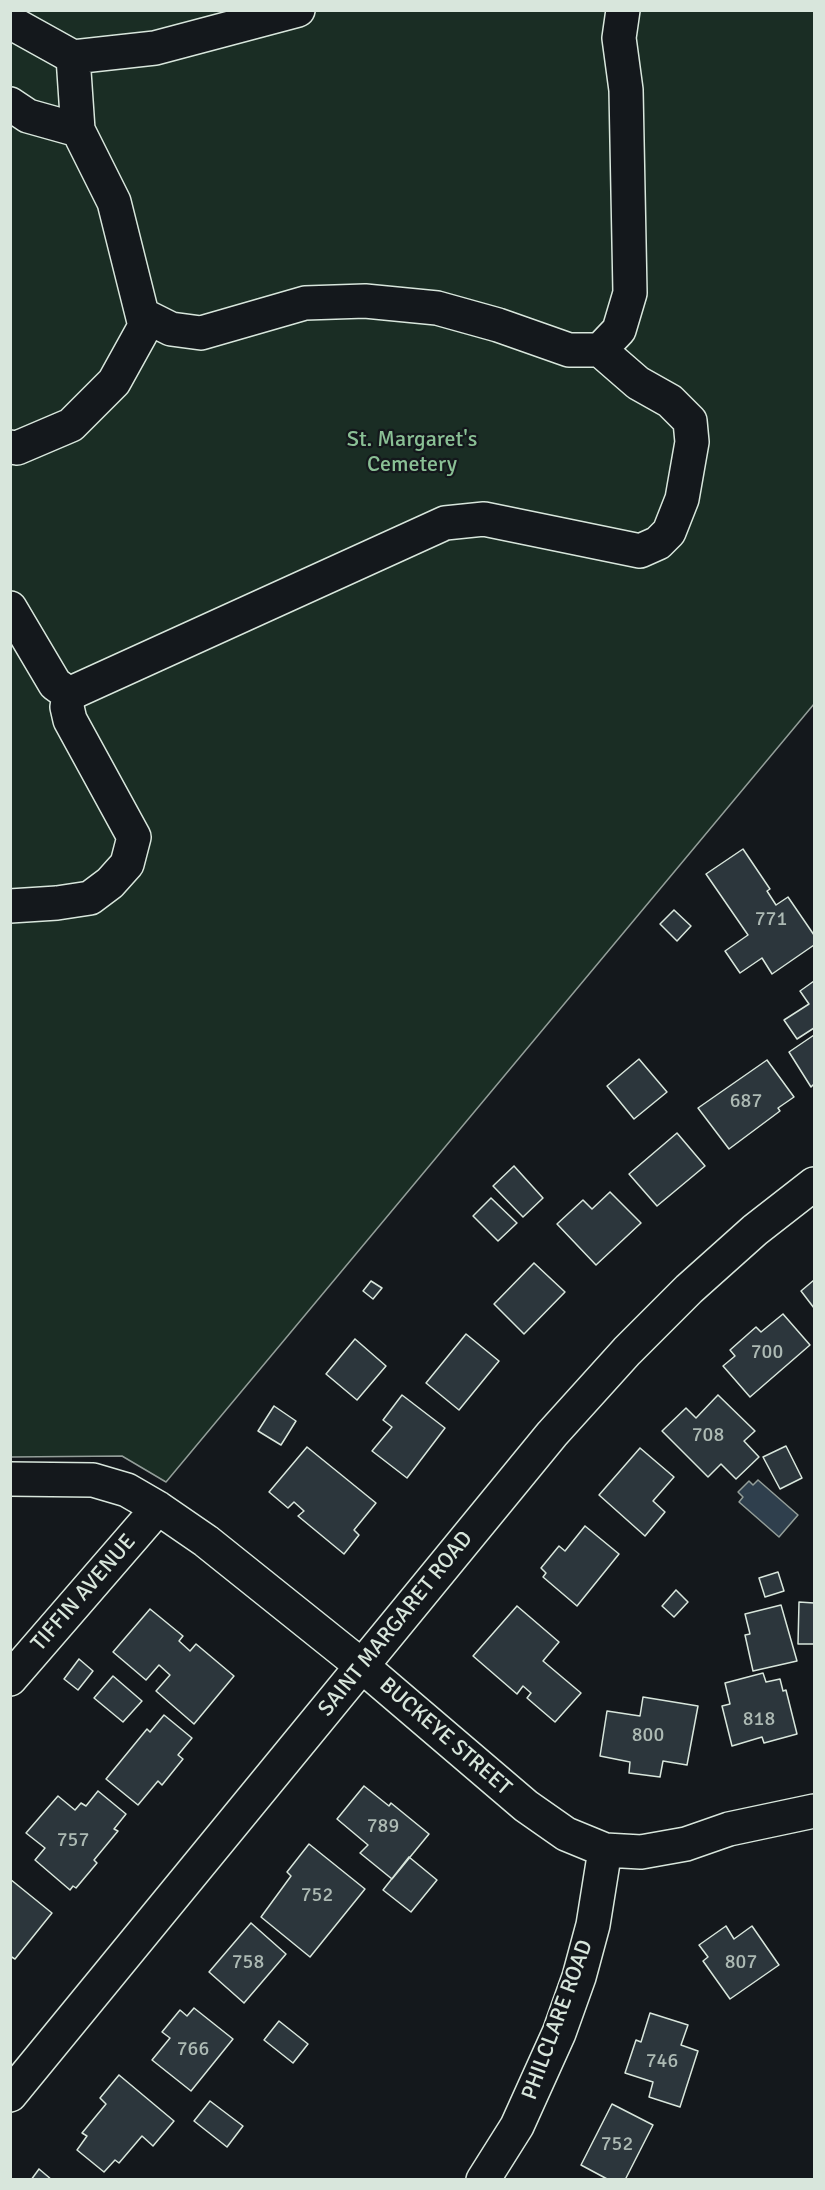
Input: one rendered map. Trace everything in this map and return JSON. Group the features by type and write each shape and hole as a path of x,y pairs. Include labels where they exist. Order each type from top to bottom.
{"street":[{"path":"10,22 73,57 155,48 298,10"},
{"path":"600,350 619,330 630,293 626,90 619,38 622,10"},
{"path":"10,447 17,448 71,425 114,382 145,326 114,202 78,130 73,57"},
{"path":"10,104 28,116 78,130"},
{"path":"69,694 445,523 484,519 640,551 658,543 669,532 682,499 692,442 690,421 670,401 638,383 600,350 569,350 498,325 437,308 365,301 305,303 201,333 171,329 143,315"},
{"path":"10,608 55,684 69,694"},
{"path":"10,906 90,898 110,883 127,864 134,837 70,720 67,707 69,694"},
{"name":"SAINT MARGARET ROAD","path":"10,2095 552,1434 627,1351 689,1289 755,1230 814,1184"},
{"name":"BUCKEYE STREET","path":"10,1479 93,1480 127,1490 158,1508 206,1541 362,1666 526,1806 566,1834 605,1850 641,1852 686,1844 729,1829 814,1811"},
{"name":"TIFFIN AVENUE","path":"10,1679 158,1508"},
{"name":"PHILCLARE ROAD","path":"483,2180 517,2126 559,2033 579,1977 593,1925 605,1850"}],"green space":[{"name":"St. Margaret's Cemetery","path":"10,11 814,11 814,704 166,1482 122,1456 11,1457"}],"water":[{"path":"758,1480 798,1515 779,1537 739,1502 743,1497 738,1492 749,1481 753,1485"}],"building":[{"path":"743,849 770,889 767,891 776,905 788,897 814,935 814,945 772,974 762,958 740,973 725,951 748,935 706,874"},
{"path":"674,910 691,926 677,941 660,924"},
{"path":"814,981 814,1028 797,1039 784,1020 809,1004 800,991"},
{"path":"814,1035 814,1084 811,1087 789,1052"},
{"path":"639,1059 667,1092 634,1119 607,1086"},
{"path":"767,1060 794,1097 778,1108 780,1111 729,1149 698,1108"},
{"path":"677,1133 705,1166 657,1206 629,1174"},
{"path":"514,1166 543,1198 523,1217 493,1186"},
{"path":"610,1192 641,1223 596,1265 557,1224 583,1200 592,1209"},
{"path":"491,1198 517,1223 498,1241 473,1216"},
{"path":"534,1263 565,1292 524,1334 494,1304"},
{"path":"814,1280 814,1308 801,1291"},
{"path":"371,1281 382,1288 373,1299 363,1291"},
{"path":"783,1314 810,1345 750,1397 723,1366 735,1356 730,1350 756,1327 761,1332"},
{"path":"466,1334 499,1361 459,1410 426,1383"},
{"path":"355,1339 386,1366 357,1400 326,1374"},
{"path":"402,1395 445,1428 407,1478 372,1451 392,1427 383,1420"},
{"path":"718,1395 755,1431 744,1441 759,1457 736,1479 721,1464 708,1477 662,1431 686,1408 696,1418"},
{"path":"274,1406 296,1421 281,1445 258,1431"},
{"path":"786,1446 802,1478 780,1489 763,1457"},
{"path":"307,1447 376,1503 354,1530 359,1535 344,1554 298,1516 304,1511 294,1502 288,1508 269,1492"},
{"path":"640,1448 674,1477 653,1501 665,1512 645,1536 599,1495"},
{"path":"585,1526 619,1554 577,1606 543,1577 546,1573 541,1568 559,1546 565,1551"},
{"path":"778,1572 784,1591 765,1597 759,1578"},
{"path":"676,1590 688,1602 674,1617 662,1606"},
{"path":"799,1602 814,1603 814,1644 798,1644"},
{"path":"781,1605 797,1661 753,1671 745,1635 750,1634 745,1614"},
{"path":"517,1606 559,1642 543,1661 581,1693 555,1722 527,1698 531,1693 523,1686 517,1694 473,1656"},
{"path":"150,1609 183,1636 179,1641 190,1651 196,1644 234,1676 194,1724 156,1691 170,1675 159,1665 146,1680 113,1652"},
{"path":"79,1659 93,1671 78,1690 64,1679"},
{"path":"763,1673 766,1682 780,1679 783,1691 786,1690 797,1734 764,1743 762,1737 732,1746 722,1706 730,1704 725,1683"},
{"path":"113,1676 142,1701 123,1722 94,1698"},
{"path":"643,1697 698,1706 687,1765 663,1761 660,1777 629,1773 630,1762 600,1756 607,1711 640,1716"},
{"path":"164,1715 192,1738 178,1755 183,1759 162,1785 158,1781 138,1805 106,1779 147,1729 150,1732"},
{"path":"364,1786 389,1806 391,1803 429,1834 392,1879 360,1853 368,1845 337,1819"},
{"path":"98,1791 126,1814 114,1829 118,1831 94,1860 97,1863 76,1888 73,1886 70,1890 35,1860 45,1848 26,1833 58,1796 75,1810 81,1803 86,1806"},
{"path":"309,1844 365,1889 310,1957 261,1917 291,1876 287,1872"},
{"path":"409,1857 437,1880 411,1912 383,1890"},
{"path":"10,1879 52,1913 15,1959 10,1956"},
{"path":"251,1923 286,1954 244,2003 209,1972"},
{"path":"726,1926 734,1939 752,1926 779,1965 730,1999 703,1961 708,1957 699,1945"},
{"path":"194,2008 233,2039 191,2091 152,2060 170,2038 162,2032 180,2010 187,2016"},
{"path":"650,2013 688,2025 681,2045 698,2051 680,2107 649,2097 653,2082 625,2073 636,2040 641,2042"},
{"path":"279,2021 308,2044 293,2063 264,2040"},
{"path":"119,2075 174,2121 153,2146 142,2136 119,2163 115,2160 104,2172 77,2150 87,2136 82,2133 106,2104 100,2098"},
{"path":"210,2101 243,2126 227,2147 194,2121"},
{"path":"612,2104 653,2125 625,2180 609,2180 581,2165"},
{"path":"39,2169 52,2180 31,2180"}]}
